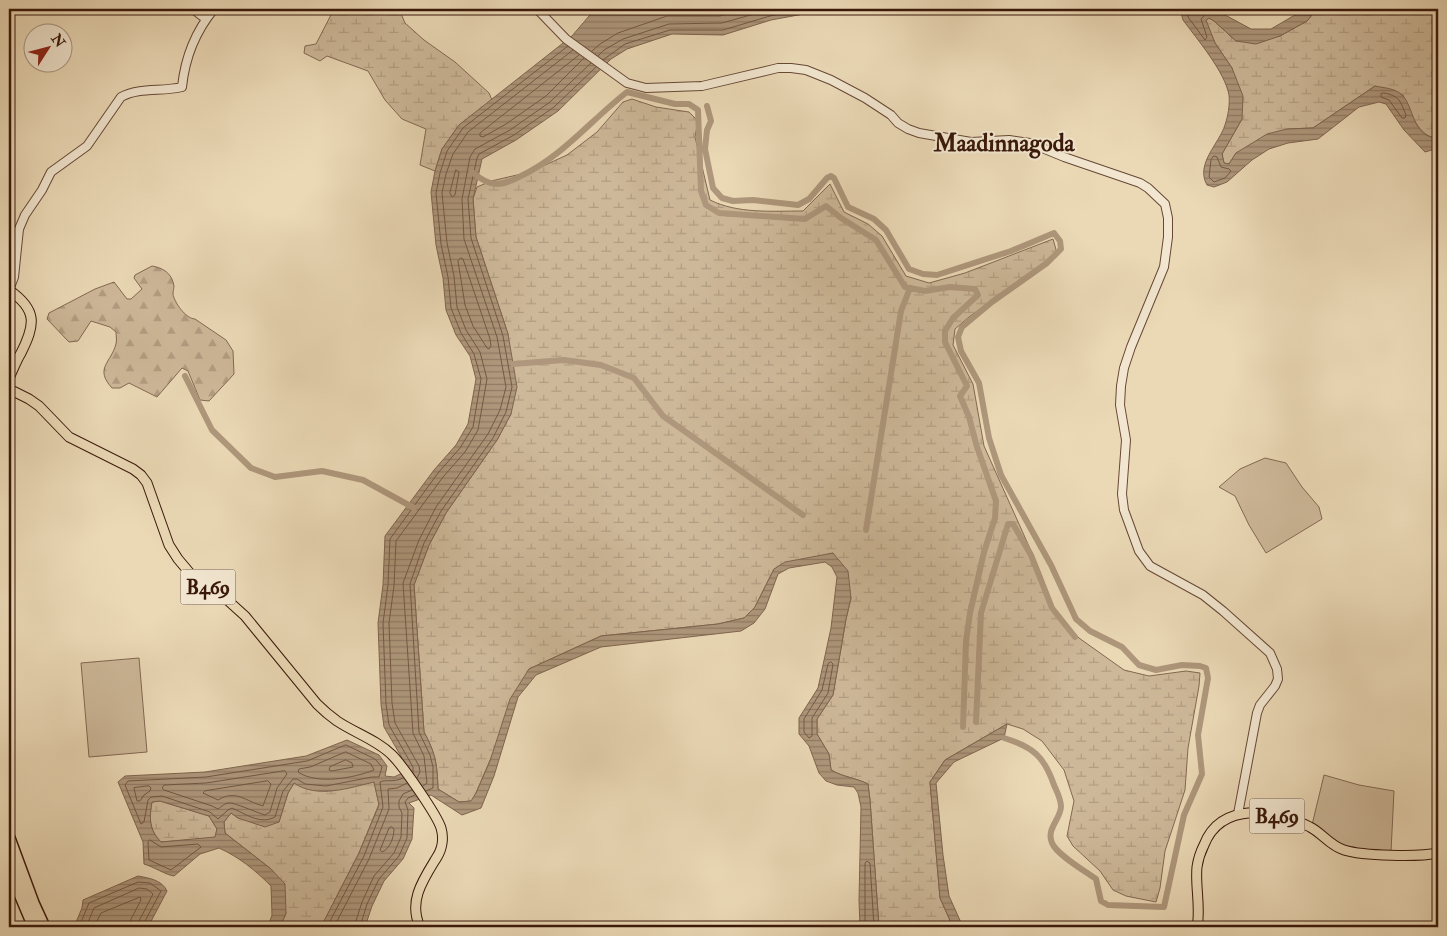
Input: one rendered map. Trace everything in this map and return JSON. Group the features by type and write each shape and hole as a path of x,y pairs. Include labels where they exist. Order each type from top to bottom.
{"highway":[{"path":"9,838 44,927"},
{"path":"9,868 34,927"}],"main road":[{"path":"9,290 24,302 30,311 32,324 29,336 9,378"},
{"name":"B469","path":"9,389 39,406 69,437 133,469 141,475 147,483 170,545 178,559 194,578 224,597 245,616 326,713 392,755 404,770 441,828 442,848 422,881 417,896 416,917 420,927"},
{"name":"B469","path":"1197,927 1197,866 1204,843 1216,826 1222,821 1238,814 1258,812 1283,817 1309,826 1333,845 1344,850 1403,855 1438,853"}],"street":[{"path":"193,9 206,19"},
{"path":"9,290 14,277 19,229 25,214 42,190 51,172 87,146 121,97 129,93 169,90 182,87 184,69 190,50 206,19 214,9"},
{"path":"537,9 566,38 627,83 646,88 702,86 778,68 806,70 831,80 876,104 908,130 971,142 1009,140 1030,143 1064,157 1140,183 1165,204 1168,218 1168,237 1164,267 1131,347 1124,368 1119,396 1126,440 1123,504 1132,537 1146,562 1157,571 1198,592 1223,611 1267,649 1277,669 1277,682 1260,705 1257,713 1238,814"}],"green space":[{"path":"334,9 399,9 405,23 424,40 455,62 489,93 492,100 459,125 442,149 435,171 420,165 426,129 402,119 385,100 368,71 327,56 320,61 304,53 305,46 316,44"},
{"path":"1317,9 1438,9 1438,138 1425,134 1420,129 1403,95 1375,86 1313,128 1287,129 1236,153 1229,164 1224,163 1222,154 1242,119 1232,68 1215,43 1205,20 1209,18 1214,21 1236,41 1280,36 1307,21"},
{"path":"632,99 656,107 689,112 698,121 695,137 710,200 744,210 803,211 830,184 844,212 868,224 882,236 906,276 929,283 965,273 1053,239 1057,253 955,329 953,345 973,384 984,446 1036,562 1056,613 1079,638 1124,670 1149,676 1186,671 1200,673 1188,748 1185,790 1165,851 1160,888 1156,902 1126,896 1113,890 1100,871 1073,846 1067,836 1074,801 1064,770 1042,741 1023,729 1007,724 945,760 930,782 940,898 953,927 879,927 868,784 831,770 829,754 817,734 817,719 833,695 851,598 833,553 774,569 755,607 744,618 718,624 601,636 529,669 472,801 459,802 438,789 435,759 424,732 414,585 429,545 446,513 497,440 511,414 508,334 476,237 473,199 477,187 491,181 530,172 567,155 597,132 623,102"},
{"path":"152,266 160,268 169,274 173,281 174,297 184,313 226,340 233,351 234,374 209,401 200,400 188,371 182,368 157,397 129,383 120,388 112,388 104,375 104,370 114,351 116,332 110,327 91,321 78,341 69,342 47,319 49,313 95,289 114,282 127,299 131,299 142,289 134,278 135,275"},
{"path":"1265,458 1286,463 1302,487 1319,507 1322,519 1266,553 1249,525 1235,496 1219,487 1240,469"},
{"path":"139,658 147,752 89,757 81,663"},
{"path":"1324,775 1359,785 1394,791 1391,852 1345,848 1312,825"},
{"path":"374,782 379,804 359,853 321,927 280,927 286,913 271,869 225,833 224,822 231,813 238,818 279,822 288,793 294,783 326,791"},
{"path":"160,801 209,816 217,829 215,838 161,842 154,833 150,819 152,802"}],"water":[{"path":"595,9 831,9 771,20 723,35 672,34 627,49 611,59 558,111 516,140 482,159 473,199 476,237 508,334 517,387 511,414 497,440 446,513 429,545 414,585 424,732 435,759 438,789 459,802 471,801 490,761 510,699 529,669 601,636 718,624 744,618 755,607 774,569 785,562 833,553 848,571 851,598 833,695 817,719 817,734 829,754 831,770 868,784 879,927 860,927 861,807 858,793 854,787 837,785 826,781 819,773 809,746 799,734 799,718 818,688 831,628 837,577 832,567 825,562 789,568 778,574 765,609 754,623 741,631 601,647 536,675 518,697 494,776 481,808 462,815 431,795 409,803 414,808 412,839 403,859 384,881 372,906 365,927 321,927 359,853 379,805 374,782 333,791 303,788 294,783 288,793 279,822 265,827 238,818 231,813 224,822 225,833 271,869 285,884 286,913 280,927 268,927 272,915 271,886 246,864 219,848 200,854 174,876 144,864 143,842 118,782 125,776 205,772 306,756 347,740 379,755 387,766 385,776 394,777 409,770 384,727 381,704 378,623 383,585 385,536 434,470 456,445 468,424 476,379 470,356 456,335 446,310 443,278 436,245 431,192 435,171 442,149 459,125 572,36","holes":["160,801 209,816 217,829 215,837 161,842 152,828 150,813 152,802"]},
{"path":"1183,9 1214,9 1251,29 1271,29 1302,9 1317,9 1307,21 1280,36 1256,44 1236,41 1214,21 1209,18 1206,20 1215,43 1232,68 1243,96 1242,119 1222,154 1224,163 1229,164 1236,153 1267,134 1287,129 1313,128 1375,86 1393,90 1402,95 1423,133 1429,137 1438,138 1438,148 1425,152 1404,130 1386,104 1379,102 1359,107 1318,139 1288,143 1269,149 1252,160 1227,182 1214,187 1207,185 1204,169 1209,154 1225,125 1229,95 1216,66 1183,20 1181,13"},
{"path":"1007,724 1004,738 954,762 936,783 949,896 963,927 953,927 940,898 930,782 945,760"},
{"path":"138,876 159,882 167,891 148,927 74,927 82,908 83,900"}],"waterway":[{"path":"472,172 483,180 499,184 506,183 536,168 564,148 627,92 675,104 689,104 698,110 701,191 706,205 719,213 805,219 826,206 876,240 905,287 925,291 950,287 975,289 978,295 953,318 945,331 945,342 967,386 960,396 969,417 977,447 996,501 995,518 984,552 970,613 966,641 963,727"},
{"path":"707,106 711,121 707,130 705,149 713,188 722,198 733,201 753,200 798,205 809,199 827,178 831,176 834,178 848,207 874,219 886,230 909,269 923,274 937,275 1011,251 1054,233 1060,241 1061,249 1047,263 992,302 962,327 958,337 961,351 979,383 989,438 1001,475 1051,565 1076,619 1090,631 1122,647 1139,665 1156,670 1182,665 1206,668 1208,678 1198,735 1202,774 1184,815 1164,907 1108,905 1101,901 1096,879 1065,858 1052,843 1051,833 1060,812 1061,804 1046,767 1030,749 1004,738"},
{"path":"866,530 901,311 910,288"},
{"path":"513,364 564,360 601,365 634,378 663,416 803,515"},
{"path":"185,376 212,430 251,468 275,477 322,471 363,480 414,508"},
{"path":"976,722 981,613 1008,524 1013,524 1031,555 1052,608 1075,637"}],"district":[{"name":"Maadinnagoda","path":"1004,143"}]}
